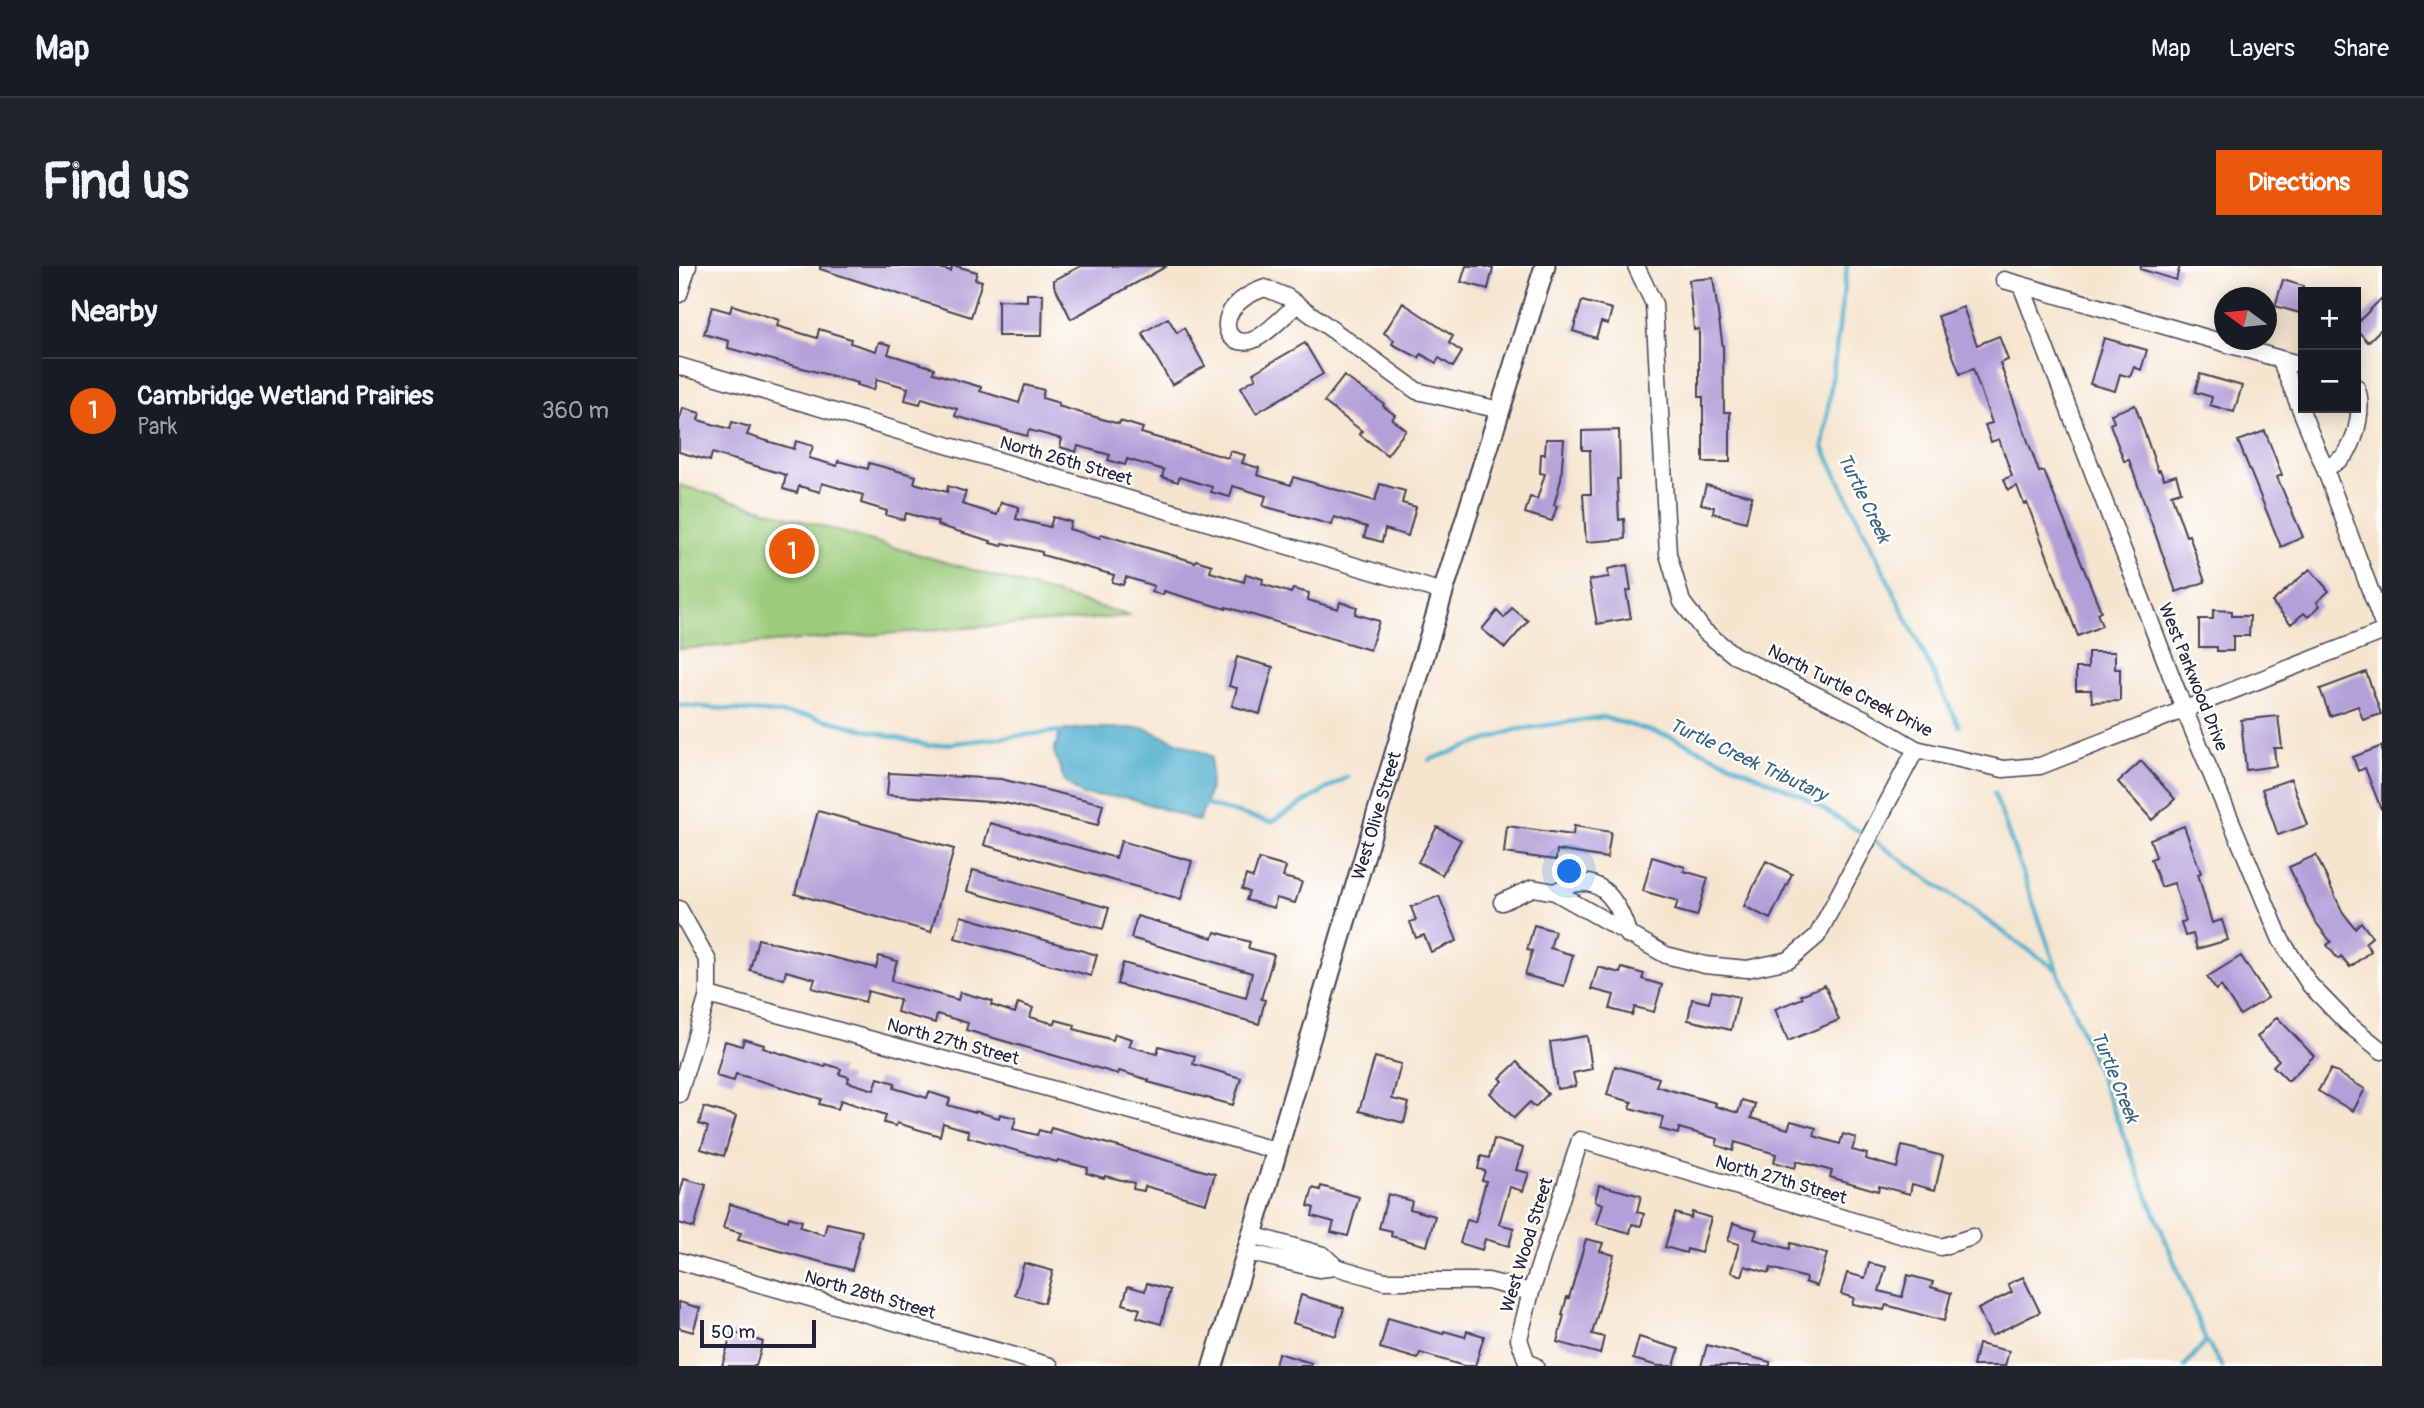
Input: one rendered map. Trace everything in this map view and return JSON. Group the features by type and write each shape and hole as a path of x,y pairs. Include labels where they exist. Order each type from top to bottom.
{"main road":[{"name":"West Olive Street","path":"1213,1366 1443,592 1545,266"}],"street":[{"path":"679,294 688,266"},
{"name":"North Turtle Creek Drive","path":"1636,266 1654,304 1668,554 1682,602 1704,631 1734,654 1865,719 1916,749 2003,769 2040,765 2382,632"},
{"path":"2004,280 2298,364"},
{"name":"West Parkwood Drive","path":"2021,285 2183,709 2281,940 2310,985 2347,1023 2382,1051"},
{"path":"1297,304 1417,391 1500,410"},
{"path":"2280,359 2325,469 2382,622"},
{"name":"North 26th Street","path":"679,366 1443,592"},
{"path":"2325,469 2347,454 2360,413"},
{"path":"1502,902 1533,888 1555,892 1666,955 1705,965 1747,969 1789,960 1817,936 1916,749"},
{"path":"1555,892 1569,883 1598,886 1612,897 1622,914 1629,936"},
{"path":"679,909 708,961 708,995 679,1094"},
{"name":"North 27th Street","path":"708,995 1278,1151"},
{"name":"North 27th Street","path":"1580,1140 1941,1247 1972,1237"},
{"name":"West Wood Street","path":"1531,1364 1519,1339 1531,1292 1580,1140"},
{"path":"1249,1244 1319,1269 1336,1267 1384,1281 1488,1281 1531,1292"},
{"name":"North 28th Street","path":"679,1261 1050,1366"}],"green space":[{"path":"679,485 1131,616 679,649"}],"water":[{"path":"1084,728 1144,728 1211,756 1209,790 1198,821 1127,797 1082,795 1065,782 1054,752 1060,731"}],"building":[{"path":"820,266 931,266 951,271 952,266 956,266 977,272 975,279 982,281 971,317 820,269"},
{"path":"1081,266 1167,266 1071,319 1054,280"},
{"path":"1466,266 1493,269 1488,289 1461,282"},
{"path":"2141,266 2180,266 2176,280 2140,269"},
{"path":"1713,278 1723,348 1724,412 1730,412 1730,462 1703,462 1699,329 1694,330 1689,280"},
{"path":"2283,280 2303,286 2298,287 2298,313 2277,307"},
{"path":"1027,294 1043,294 1042,336 998,336 998,300 1027,301"},
{"path":"2382,298 2382,328 2368,342 2361,334 2361,319"},
{"path":"1582,301 1612,309 1608,324 1601,322 1596,338 1573,331"},
{"path":"1403,303 1453,336 1449,343 1462,352 1453,367 1439,358 1436,363 1421,354 1419,358 1392,344 1394,340 1384,333"},
{"path":"732,305 779,320 777,326 817,338 819,329 851,339 850,343 876,351 879,342 891,345 888,354 934,368 933,373 981,387 980,391 1019,403 1025,385 1044,390 1042,398 1059,403 1058,406 1119,424 1120,421 1143,428 1141,433 1228,458 1230,451 1245,455 1242,463 1259,468 1257,475 1291,485 1293,477 1375,501 1380,484 1405,491 1402,503 1416,507 1408,536 1385,529 1382,542 1364,537 1367,527 1334,517 1332,525 1263,506 1266,496 1233,486 1230,497 1211,492 1212,487 1179,477 1178,482 1162,477 1164,470 1127,459 1125,465 1108,460 1110,455 1078,446 1076,452 1060,447 1062,439 1029,430 1027,436 955,416 957,409 922,398 920,404 905,400 908,388 877,379 874,390 857,385 858,383 728,348 729,341 704,334 712,307 730,312"},
{"path":"1963,307 1977,345 1999,336 2008,360 2000,363 2039,472 2044,471 2101,611 2097,613 2102,626 2078,636 2027,503 2024,504 2017,486 2008,490 2004,479 2012,476 1999,439 1991,442 1985,425 1992,423 1973,369 1960,374 1938,316"},
{"path":"1168,318 1177,333 1184,328 1205,366 1172,385 1142,333"},
{"path":"2104,338 2147,350 2141,370 2134,367 2130,377 2120,374 2115,391 2090,384"},
{"path":"1305,343 1323,374 1256,413 1241,387 1256,378 1253,373"},
{"path":"2200,374 2242,386 2234,412 2210,405 2212,397 2195,392"},
{"path":"1344,376 1384,404 1383,406 1395,415 1392,419 1406,430 1387,455 1359,434 1362,431 1324,402"},
{"path":"2135,405 2158,471 2160,470 2164,479 2176,475 2181,491 2171,494 2205,582 2176,592 2129,460 2124,461 2110,424 2114,422 2111,414"},
{"path":"683,408 700,413 698,420 730,429 732,422 750,427 747,435 794,449 796,441 813,446 809,458 837,466 838,461 868,469 869,463 916,476 914,483 947,492 948,486 966,492 962,504 997,515 1001,502 1019,507 1016,519 1050,527 1053,517 1071,522 1069,529 1100,538 1101,534 1212,565 1210,572 1244,582 1246,574 1263,579 1262,584 1291,593 1293,589 1309,593 1308,600 1338,609 1340,602 1357,607 1355,614 1379,621 1370,650 1226,607 1164,591 1163,595 1152,592 1154,586 1126,577 1123,585 1112,582 1114,575 1042,555 1042,552 1003,543 1002,546 990,543 991,541 937,525 938,522 906,513 904,520 886,515 887,511 861,503 863,495 822,483 820,492 799,486 797,493 783,489 786,475 712,453 710,461 679,452 679,422"},
{"path":"1619,430 1619,520 1624,519 1625,539 1586,542 1583,494 1591,494 1590,450 1582,450 1582,431"},
{"path":"2265,431 2282,475 2277,477 2303,537 2281,547 2238,441"},
{"path":"1546,439 1564,439 1561,479 1552,521 1525,513 1530,497 1537,499 1545,474 1540,473 1541,454 1545,454"},
{"path":"1706,485 1752,496 1746,522 1713,513 1714,507 1701,504"},
{"path":"1627,565 1631,590 1626,591 1631,618 1597,624 1589,580 1609,577 1608,569"},
{"path":"2310,569 2329,591 2317,602 2320,606 2308,617 2304,613 2291,624 2272,602"},
{"path":"1512,608 1528,621 1505,648 1482,629 1497,611 1504,618"},
{"path":"2213,610 2232,611 2232,616 2250,616 2249,636 2233,636 2233,651 2217,651 2217,647 2199,647 2199,619 2213,619"},
{"path":"2088,652 2115,652 2115,669 2120,669 2120,701 2092,702 2091,690 2076,690 2076,668 2088,668"},
{"path":"1237,657 1273,667 1260,714 1232,706 1237,688 1229,686"},
{"path":"2366,672 2381,714 2363,720 2358,706 2330,716 2320,689"},
{"path":"2278,716 2282,748 2274,748 2276,766 2246,770 2241,720"},
{"path":"2382,746 2381,809 2365,768 2358,771 2353,757"},
{"path":"2141,761 2175,799 2152,820 2118,782"},
{"path":"889,773 1001,779 1103,804 1098,825 1005,803 887,795"},
{"path":"2291,779 2307,825 2278,835 2262,789"},
{"path":"818,811 954,849 931,932 795,894"},
{"path":"990,823 1116,858 1121,841 1192,861 1181,899 984,845"},
{"path":"1507,826 1573,835 1574,826 1611,832 1607,858 1557,850 1556,860 1504,853"},
{"path":"2184,826 2201,873 2198,874 2212,923 2222,920 2228,940 2197,949 2193,934 2185,936 2181,922 2186,921 2174,883 2161,887 2151,859 2156,857 2150,839"},
{"path":"1437,827 1461,840 1442,875 1418,862"},
{"path":"2316,855 2342,911 2355,928 2361,922 2372,937 2365,943 2371,951 2350,967 2341,956 2338,959 2327,945 2331,942 2314,920 2289,867"},
{"path":"1652,857 1685,867 1684,871 1708,878 1697,916 1675,910 1678,901 1643,891"},
{"path":"1259,859 1286,867 1283,877 1302,882 1295,903 1276,898 1274,908 1246,900 1249,892 1242,889 1246,875 1253,878"},
{"path":"1766,861 1792,874 1770,919 1744,906"},
{"path":"973,870 1109,908 1103,929 967,891"},
{"path":"1439,896 1457,941 1431,952 1424,935 1416,938 1410,922 1416,920 1411,907"},
{"path":"961,916 1097,955 1091,976 955,938"},
{"path":"1137,916 1213,938 1215,932 1250,942 1248,948 1274,955 1261,999 1265,1000 1259,1024 1117,984 1123,963 1246,998 1252,973 1131,938"},
{"path":"1534,925 1555,931 1550,948 1573,955 1564,986 1525,975 1532,951 1527,950"},
{"path":"758,939 876,968 879,956 897,961 891,981 958,1000 960,992 992,1001 991,1005 1015,1013 1018,1003 1033,1008 1030,1017 1055,1024 1056,1020 1075,1025 1074,1029 1113,1040 1115,1034 1132,1039 1129,1046 1157,1054 1159,1046 1195,1056 1193,1064 1241,1078 1233,1105 966,1030 968,1023 937,1014 935,1023 897,1012 900,1000 868,991 865,1002 812,988 815,979 786,971 784,979 750,970"},
{"path":"2241,956 2268,998 2240,1015 2221,986 2216,990 2207,977"},
{"path":"1598,967 1620,973 1622,968 1644,974 1642,979 1662,985 1654,1012 1635,1007 1632,1015 1610,1009 1614,995 1591,989"},
{"path":"1825,985 1839,1020 1788,1041 1775,1009 1803,998 1801,995"},
{"path":"1712,991 1739,997 1731,1030 1688,1020 1692,999 1709,1003"},
{"path":"2277,1017 2314,1056 2288,1081 2273,1066 2279,1060 2257,1037"},
{"path":"1587,1036 1592,1069 1573,1073 1576,1086 1557,1089 1550,1042"},
{"path":"744,1039 764,1045 763,1048 825,1067 826,1064 841,1069 839,1074 849,1077 848,1082 874,1090 878,1078 895,1083 894,1088 927,1098 929,1092 950,1099 948,1105 975,1113 1016,1118 1013,1129 1037,1135 1039,1130 1049,1133 1051,1128 1215,1174 1206,1203 1145,1186 1144,1191 1133,1189 1134,1183 1105,1176 1104,1178 1086,1173 1088,1168 968,1137 969,1131 943,1123 940,1136 897,1123 896,1126 884,1123 886,1115 841,1100 838,1109 819,1104 821,1099 736,1074 734,1081 716,1076 725,1041 742,1046"},
{"path":"1375,1057 1401,1064 1392,1099 1409,1103 1404,1123 1359,1111"},
{"path":"1517,1062 1548,1094 1535,1107 1530,1102 1514,1118 1490,1093 1503,1081 1500,1078"},
{"path":"1615,1066 1659,1078 1656,1086 1716,1103 1715,1106 1738,1113 1742,1100 1755,1104 1751,1118 1788,1129 1791,1121 1816,1128 1814,1136 1840,1144 1843,1134 1856,1138 1852,1150 1867,1154 1866,1159 1897,1168 1902,1146 1943,1156 1935,1190 1912,1184 1910,1194 1879,1186 1878,1191 1830,1177 1832,1171 1797,1161 1795,1168 1774,1162 1776,1154 1735,1142 1733,1151 1716,1145 1718,1139 1679,1128 1678,1134 1660,1129 1663,1117 1630,1108 1632,1102 1607,1095"},
{"path":"2331,1069 2365,1089 2353,1111 2318,1091"},
{"path":"704,1107 736,1116 724,1156 701,1149 708,1127 699,1124"},
{"path":"1494,1139 1523,1148 1516,1170 1529,1173 1523,1191 1510,1187 1499,1224 1514,1228 1509,1246 1485,1239 1482,1250 1460,1243 1467,1220 1475,1222 1486,1181 1482,1180 1485,1171 1478,1169 1481,1156 1489,1158"},
{"path":"684,1179 706,1185 694,1228 679,1223 679,1197"},
{"path":"1599,1185 1641,1196 1637,1212 1644,1214 1641,1226 1632,1224 1630,1233 1597,1224 1603,1204 1595,1201"},
{"path":"1321,1186 1359,1197 1348,1236 1331,1232 1334,1222 1312,1216 1314,1208 1308,1206 1313,1188 1320,1190"},
{"path":"1388,1194 1412,1201 1410,1209 1435,1216 1427,1246 1391,1236 1392,1231 1379,1228"},
{"path":"730,1204 788,1221 789,1217 802,1221 800,1227 824,1235 827,1223 862,1231 852,1270 738,1240 741,1233 723,1228"},
{"path":"1692,1212 1711,1218 1701,1253 1687,1249 1686,1253 1665,1247 1675,1213 1691,1218"},
{"path":"1733,1223 1757,1230 1754,1239 1789,1249 1791,1243 1827,1254 1817,1286 1805,1282 1806,1278 1771,1268 1769,1273 1745,1266 1742,1276 1731,1272 1739,1244 1728,1241"},
{"path":"1586,1239 1603,1243 1600,1251 1614,1255 1592,1334 1604,1337 1600,1354 1557,1342 1567,1297 1569,1298"},
{"path":"1024,1263 1053,1271 1044,1303 1015,1295"},
{"path":"1869,1263 1886,1267 1879,1291 1902,1297 1908,1275 1933,1282 1931,1287 1951,1293 1944,1321 1886,1305 1884,1310 1852,1304 1854,1298 1841,1294 1847,1273 1865,1278"},
{"path":"2023,1277 2040,1312 1991,1336 1978,1309 2012,1292 2008,1284"},
{"path":"1147,1283 1170,1290 1161,1324 1137,1317 1140,1309 1123,1304 1128,1286 1145,1291"},
{"path":"1301,1295 1344,1308 1336,1336 1293,1323"},
{"path":"679,1302 700,1308 693,1332 679,1328"},
{"path":"1388,1318 1443,1334 1444,1331 1465,1337 1467,1331 1484,1336 1475,1366 1464,1366 1420,1353 1418,1359 1380,1348"},
{"path":"732,1332 763,1342 756,1366 722,1366"},
{"path":"1639,1337 1679,1349 1674,1366 1658,1366 1633,1359"},
{"path":"1978,1344 2009,1351 2005,1366 1973,1366"},
{"path":"1707,1345 1770,1362 1770,1366 1701,1366"},
{"path":"1278,1353 1311,1363 1311,1366 1275,1366"}],"waterway":[{"name":"Turtle Creek","path":"1847,266 1823,447 1959,726"},
{"name":"Turtle Creek Tributary","path":"679,705 811,716 929,746 1060,731 1064,733"},
{"name":"Turtle Creek Tributary","path":"1429,760 1515,730 1602,717 1672,737 1804,797 1865,835"},
{"name":"Turtle Creek Tributary","path":"1203,804 1271,822 1347,777"},
{"name":"Turtle Creek","path":"1994,793 2057,970 2206,1341 2222,1366"},
{"name":"Turtle Creek Tributary","path":"1872,839 2057,970"},
{"path":"2185,1366 2206,1341"}],"place":[{"name":"Cambridge Wetland Prairies","path":"792,551"}]}
